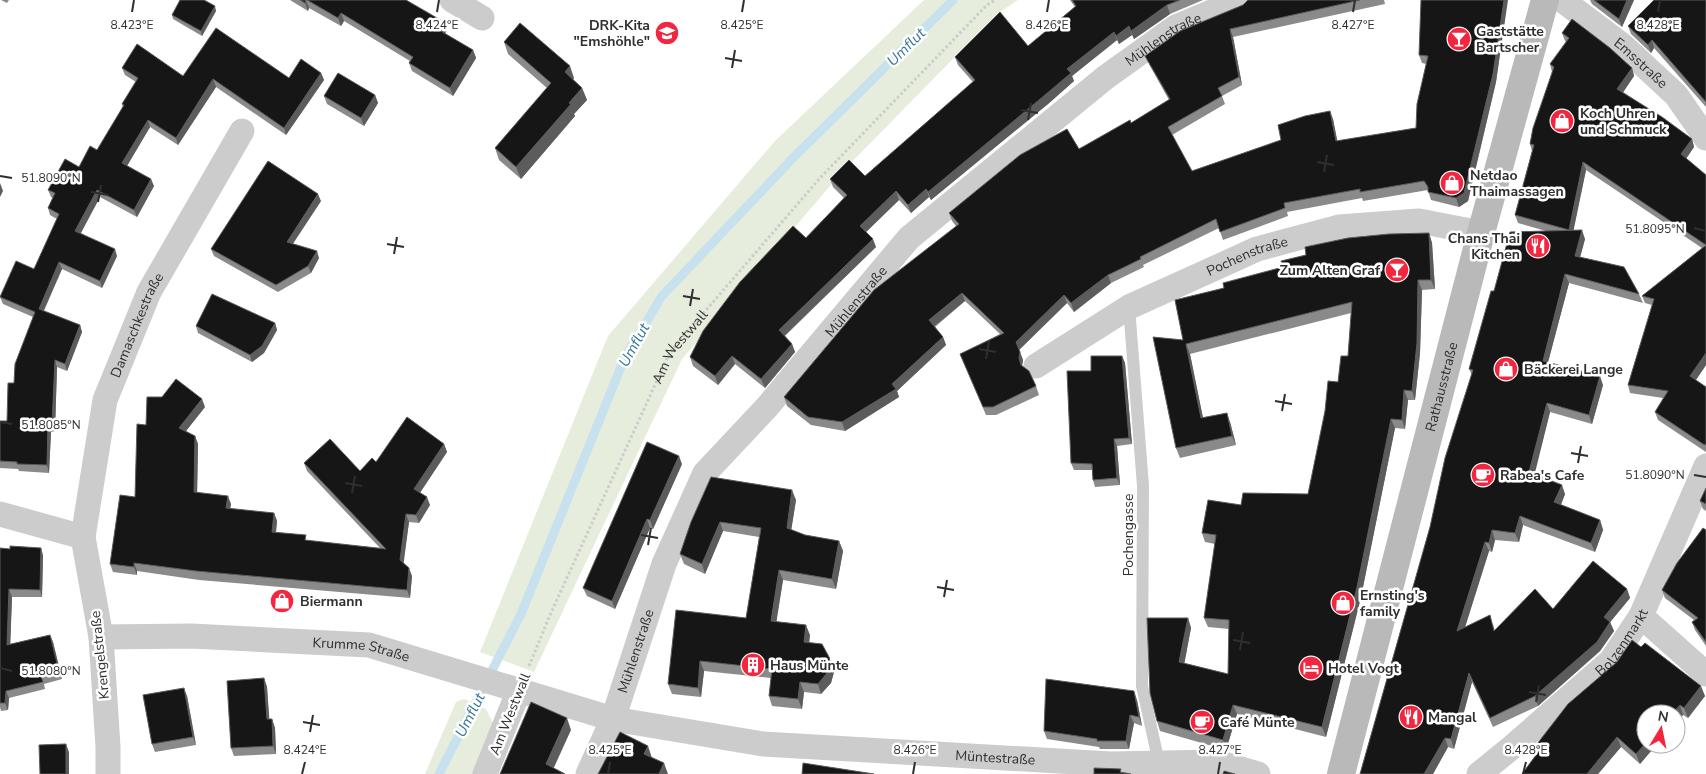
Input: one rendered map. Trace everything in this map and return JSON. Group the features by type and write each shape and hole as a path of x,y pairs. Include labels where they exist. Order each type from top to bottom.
{"street":[{"path":"452,0 482,18"},
{"name":"Mühlenstraße","path":"588,774 613,719 664,564 705,473 767,407 909,238 1106,76 1176,27 1240,0"},
{"name":"Rathausstraße","path":"1341,774 1481,233 1545,0"},
{"name":"Emsstraße","path":"1562,0 1622,45 1676,95 1706,138"},
{"name":"Damaschkestraße","path":"83,537 105,400 149,292 242,131"},
{"name":"Pochenstraße","path":"1036,366 1129,307 1257,249 1339,227 1419,221 1481,233"},
{"name":"Bolzenmarkt","path":"1479,774 1610,661 1641,616 1706,466"},
{"path":"0,514 83,537"},
{"name":"Krengelstraße","path":"83,537 101,637 108,774"},
{"path":"1641,616 1706,674"},
{"name":"Krumme Straße","path":"101,637 191,636 369,645 613,719"},
{"name":"Am Westwall","path":"485,774 509,687"},
{"name":"Müntestraße","path":"613,719 763,744 1111,764 1217,762 1258,774"}],"lane":[{"name":"Pochengasse","path":"1129,307 1144,486 1142,686 1158,763"}],"path":[{"name":"Am Westwall","path":"509,687 550,615 670,352 820,178 995,0"}],"green space":[{"path":"924,0 1018,0 997,14 842,172 682,359 534,672 480,652 608,336 775,141"},
{"path":"464,699 486,709 493,723 474,774 425,774 456,702"}],"building":[{"path":"180,0 204,0 215,6 201,31 172,15"},
{"path":"307,0 406,0 444,22 439,30 473,50 450,88 409,63 413,57 341,13 338,18"},
{"path":"1072,0 1180,0 1167,5 1131,31 1129,26 1116,36 1114,32 1067,69 1071,73 928,192 926,189 908,205 896,191 860,226 873,239 779,330 792,344 761,379 732,356 715,376 690,357 703,331 740,282 793,226 806,238 847,195 830,179 849,160 865,176 975,80 955,57 1000,12 1028,46 1076,6"},
{"path":"1248,0 1360,0 1230,29 1239,77 1218,88 1222,96 1168,127 1192,171 1281,140 1278,125 1305,116 1330,111 1336,141 1416,128 1417,104 1428,56 1419,55 1421,0 1504,0 1493,74 1464,193 1456,198 1428,192 1428,187 1424,181 1360,192 1360,189 1284,203 1285,208 1220,232 1216,219 1108,275 1071,303 1064,295 1016,342 1020,352 1021,365 1029,371 1036,386 993,407 983,407 960,354 1004,333 962,293 929,320 943,337 892,384 896,389 842,422 808,417 784,397 874,290 959,224 949,213 1020,155 1067,129 1079,149 1130,120 1131,123 1170,99 1145,56 1180,31 1243,5"},
{"path":"1594,0 1627,0 1619,19"},
{"path":"1654,0 1706,0 1706,102 1652,40 1648,45 1628,26"},
{"path":"1572,19 1610,48 1632,68 1617,89 1662,117 1692,139 1681,154 1706,175 1706,245 1583,162 1569,230 1515,215 1534,145 1530,144 1533,128 1554,67 1550,64 1569,38 1562,33"},
{"path":"520,23 570,66 565,72 582,88 569,103 571,104 516,167 495,148 551,83 504,42"},
{"path":"216,28 289,78 301,59 321,73 284,128 213,79 176,138 148,120 122,163 151,179 134,210 97,190 75,231 115,249 100,281 59,262 39,309 80,325 65,364 55,360 52,424 48,424 47,465 17,464 17,462 0,461 0,421 7,421 8,383 14,383 15,364 35,312 0,297 16,261 34,269 59,214 48,208 55,193 48,190 65,159 79,167 90,146 97,150 138,78 122,68 137,44 183,76"},
{"path":"338,73 375,95 361,118 324,96"},
{"path":"268,161 318,194 287,242 317,251 308,266 276,285 211,249"},
{"path":"1582,230 1575,256 1624,267 1639,294 1565,274 1543,361 1600,376 1589,415 1547,403 1529,472 1562,485 1554,502 1600,520 1591,543 1520,516 1515,533 1492,530 1489,543 1485,542 1457,631 1490,615 1494,631 1535,589 1553,609 1593,561 1627,589 1604,617 1610,622 1597,642 1535,696 1490,718 1469,673 1451,739 1445,738 1424,774 1360,774 1430,527 1445,458 1473,370 1469,369 1491,291 1494,291 1510,232"},
{"path":"1429,233 1431,280 1418,280 1417,343 1412,391 1404,390 1402,420 1391,419 1357,587 1322,727 1233,705 1223,740 1157,721 1150,693 1147,618 1188,618 1179,662 1228,674 1229,620 1204,618 1216,535 1202,533 1208,500 1241,505 1243,493 1308,494 1325,411 1328,381 1338,382 1341,356 1348,356 1352,302 1186,344 1201,418 1227,413 1232,436 1176,448 1153,337 1183,340 1175,300 1224,288 1223,283 1283,267 1281,261 1306,255 1305,247 1348,238"},
{"path":"1705,246 1706,353 1690,376 1706,387 1706,445 1655,412 1668,391 1628,385 1654,299 1642,296"},
{"path":"212,294 275,323 262,346 250,355 196,326"},
{"path":"1091,356 1122,356 1129,438 1114,439 1117,478 1093,480 1092,464 1071,463 1067,371 1091,371"},
{"path":"176,379 202,399 179,428 195,436 194,492 228,496 226,508 274,513 272,532 306,535 305,540 386,549 304,463 330,439 360,471 372,458 376,462 407,417 444,444 414,489 427,497 416,515 406,514 400,560 409,568 407,590 196,571 134,563 134,567 110,564 120,495 135,497 137,424 146,425 147,397 162,397"},
{"path":"647,442 679,456 650,520 647,519 612,601 583,588"},
{"path":"711,477 792,490 787,528 805,535 839,541 832,579 779,570 771,621 806,625 804,642 822,644 830,662 827,673 818,684 800,682 798,699 769,696 772,669 700,661 698,688 668,684 676,610 746,618 761,528 720,522 702,564 680,554 691,522"},
{"path":"1706,488 1706,504 1700,501"},
{"path":"1703,528 1706,530 1706,642 1692,622 1698,618 1662,590 1677,563"},
{"path":"10,546 41,548 40,590 9,589 7,645 50,635 59,671 41,676 43,682 6,691 5,703 0,703 0,548 10,549"},
{"path":"1632,640 1641,647 1645,643 1701,686 1686,705 1636,704 1636,754 1617,737 1587,774 1522,774 1542,747 1537,744 1568,704 1617,662"},
{"path":"264,678 267,719 272,719 273,746 231,748 227,681"},
{"path":"1046,679 1134,691 1139,717 1130,715 1126,741 1097,741 1097,739 1044,731"},
{"path":"184,688 193,737 152,744 143,695"},
{"path":"531,702 567,718 546,764 565,774 500,774"},
{"path":"620,732 648,746 644,754 664,763 659,774 598,774"},
{"path":"66,744 66,774 40,774 39,745"},
{"path":"803,763 874,774 802,774"},
{"path":"1094,768 1121,769 1120,772 1131,774 1094,774"},
{"path":"1224,771 1235,774 1223,774"}],"waterway":[{"name":"Umflut","path":"439,774 521,614 625,357 662,296 792,159 953,0"}],"place":[{"name":"DRK-Kita \"Emshöhle\"","path":"667,33"},
{"name":"Gaststätte Bartscher","path":"1459,39"},
{"name":"Koch Uhren und Schmuck","path":"1562,121"},
{"name":"Netdao Thaimassagen","path":"1452,183"},
{"name":"Chans Thai Kitchen","path":"1538,246"},
{"name":"Zum Alten Graf","path":"1397,270"},
{"name":"Bäckerei Lange","path":"1506,369"},
{"name":"Rabea's Cafe","path":"1483,475"},
{"name":"Biermann","path":"282,601"},
{"name":"Ernsting's family","path":"1343,603"},
{"name":"Haus Münte","path":"753,665"},
{"name":"Hotel Vogt","path":"1311,668"},
{"name":"Mangal","path":"1411,717"},
{"name":"Café Münte","path":"1202,722"}]}
